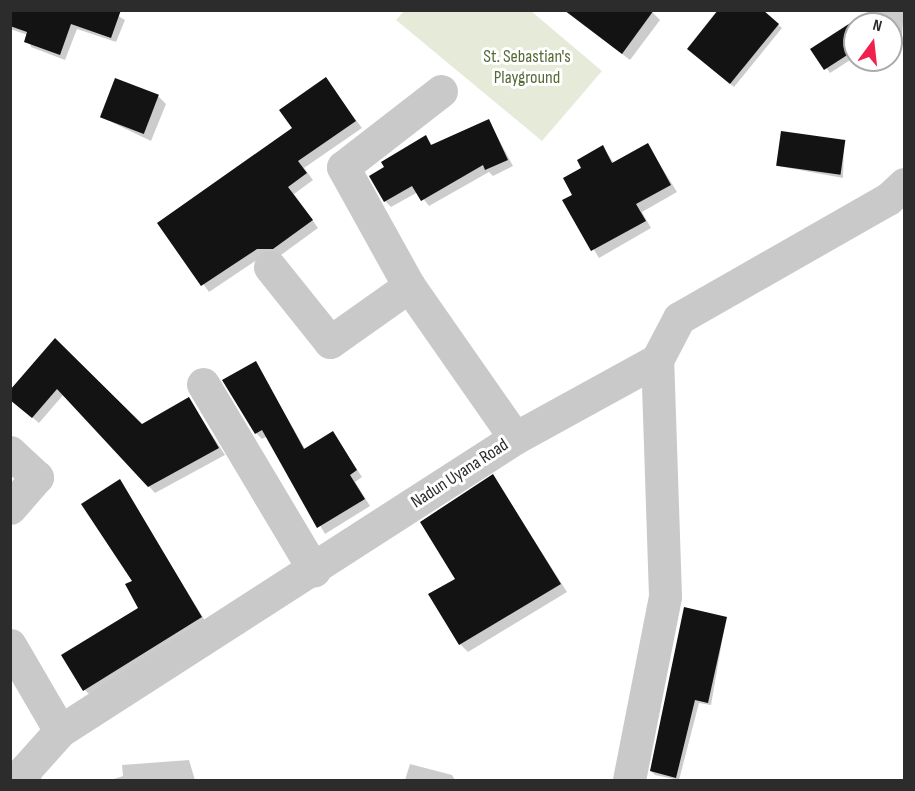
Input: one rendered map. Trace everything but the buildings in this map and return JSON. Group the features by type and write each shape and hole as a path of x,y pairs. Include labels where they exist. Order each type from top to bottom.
{"street":[{"path":"441,91 343,167 409,286 515,438"},
{"path":"629,780 665,596 657,360 679,318 888,199 904,184"},
{"path":"270,267 330,342 409,286"},
{"name":"Nadun Uyana Road","path":"24,780 25,770 60,731 314,570 515,438 657,360"},
{"path":"203,384 314,570"},
{"path":"10,452 38,477 10,508"},
{"path":"10,645 60,731"}],"green space":[{"name":"St. Sebastian's Playground","path":"405,10 531,11 602,71 542,141 396,20"}]}
